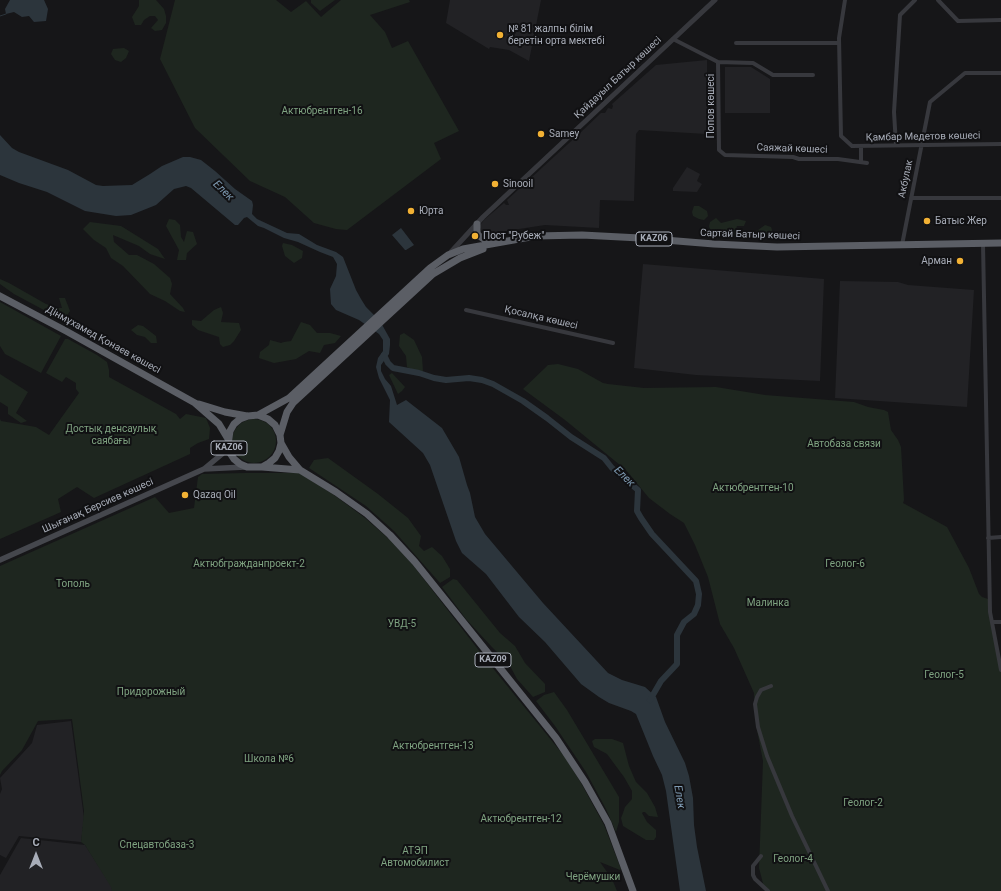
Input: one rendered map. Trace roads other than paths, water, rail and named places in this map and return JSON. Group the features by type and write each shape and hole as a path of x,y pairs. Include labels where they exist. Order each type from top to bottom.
{"highway":[{"path":"477,224 476,232 484,240 498,242"},
{"name":"Сартай Батыр көшесі","path":"498,242 536,236 582,235 714,244 777,246 1001,243"},
{"name":"KАZ06","path":"280,435 287,412 293,403 323,371 400,300 430,268 448,255 462,249 498,242"},
{"name":"KАZ06","path":"400,300 433,274 460,258 498,242"},
{"name":"Дінмұхамед Қонаев көшесі","path":"0,296 195,403"},
{"name":"KАZ06","path":"228,442 230,431 234,424 240,419 258,415 289,398 323,371"},
{"name":"KАZ06","path":"195,403 225,412 248,416"},
{"name":"KАZ06","path":"195,403 219,424 234,459 247,467 262,467"},
{"name":"KАZ06","path":"258,415 268,419 275,426 280,435 281,443"},
{"path":"262,467 275,458 281,443"},
{"name":"KAZ09","path":"281,443 289,457 300,470 336,492 367,514 416,562 556,738 586,782 608,824 633,891"},
{"name":"KAZ09","path":"262,467 300,470"}],"main road":[{"path":"204,469 222,454 228,442"},
{"path":"204,469 247,467"},
{"name":"Шығанақ Берсиев көшесі","path":"0,560 204,469"}],"street":[{"name":"Қайдауыл Батыр көшесі","path":"433,274 448,255 477,224 715,0"},
{"name":"Қамбар Медетов көшесі","path":"845,0 839,43 841,136 852,146 1001,144"},
{"path":"896,146 894,112 900,15 915,0"},
{"path":"938,0 958,21 1001,20"},
{"path":"673,39 718,62 753,63 773,75 813,75"},
{"path":"736,43 839,43"},
{"name":"Попов көшесі","path":"718,62 719,150"},
{"name":"Акбулак","path":"902,245 930,102 965,73 1001,73"},
{"path":"861,146 861,162"},
{"name":"Саяжай көшесі","path":"719,150 725,155 793,157 799,159 838,159 867,163"},
{"path":"911,198 1001,198"},
{"path":"983,244 990,612 1001,670"},
{"name":"Қосалқа көшесі","path":"466,310 613,343"},
{"path":"988,538 1001,537"},
{"path":"992,622 1001,622"},
{"path":"771,686 761,690 757,698 755,708 758,727 767,756 792,816 828,891"},
{"path":"761,856 753,866 753,875 755,879 768,891"}],"water":[{"path":"10,0 44,0 48,9 46,21 34,22 29,16 22,17 14,12 6,14 5,9"},
{"path":"0,135 12,148 19,152 68,170 96,185 103,186 132,185 162,166 183,157 201,160 235,189 252,201 252,214 257,219 287,233 299,234 317,245 336,252 343,257 361,299 366,307 380,321 390,339 389,354 381,365 381,371 391,386 397,405 406,400 442,428 459,457 470,493 475,517 485,534 543,603 608,673 622,680 645,687 656,697 665,722 685,763 689,776 693,798 694,825 697,847 706,891 680,891 666,791 662,775 636,714 609,703 581,684 545,642 519,617 486,574 462,553 456,541 430,465 423,453 389,422 390,400 379,378 376,367 378,358 383,351 383,340 379,334 359,320 336,310 331,304 330,289 336,276 337,264 333,257 258,226 247,217 244,218 238,225 235,225 191,188 186,186 174,189 156,205 131,215 116,216 85,211 47,192 0,175"},
{"path":"401,228 414,245 406,250 392,235"}],"waterway":[{"path":"0,16 6,14"},
{"name":"Елек","path":"384,355 388,363 393,368 446,380 469,378 482,380 493,384 523,401 571,437 604,458 612,468 638,490 637,511 641,518 652,534 696,581 699,594 698,605 694,614 684,622 677,635 677,664 661,681 650,700"}],"place":[{"name":"№ 81 жалпы білім беретін орта мектебі","path":"500,35"},
{"name":"Samey","path":"541,134"},
{"name":"Sinooil","path":"495,184"},
{"name":"Юрта","path":"411,211"},
{"name":"Батыс Жер","path":"927,221"},
{"name":"Пост \"Рубеж\"","path":"475,236"},
{"name":"Арман","path":"960,261"},
{"name":"Qazaq Oil","path":"185,495"}],"park label":[{"name":"Актюбрентген-16","path":"322,111"},
{"name":"Достық денсаулық саябағы","path":"111,434"},
{"name":"Автобаза связи","path":"844,444"},
{"name":"Актюбрентген-10","path":"753,488"},
{"name":"Актюбгражданпроект-2","path":"249,564"},
{"name":"Геолог-6","path":"845,564"},
{"name":"Тополь","path":"73,584"},
{"name":"Малинка","path":"768,603"},
{"name":"УВД-5","path":"402,624"},
{"name":"Геолог-5","path":"944,675"},
{"name":"Придорожный","path":"151,692"},
{"name":"Актюбрентген-13","path":"433,746"},
{"name":"Школа №6","path":"269,759"},
{"name":"Геолог-2","path":"863,803"},
{"name":"Актюбрентген-12","path":"521,819"},
{"name":"Спецавтобаза-3","path":"157,845"},
{"name":"АТЭП Автомобилист","path":"415,856"},
{"name":"Геолог-4","path":"793,859"},
{"name":"Черёмушки","path":"593,877"}]}
